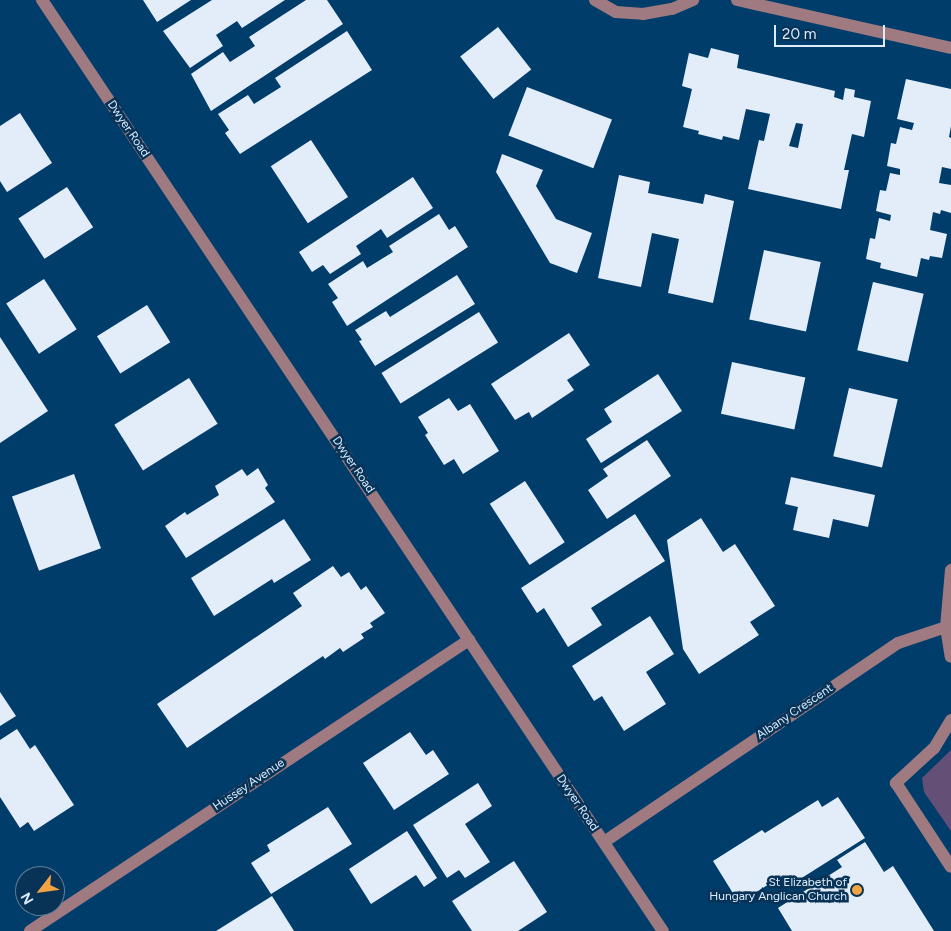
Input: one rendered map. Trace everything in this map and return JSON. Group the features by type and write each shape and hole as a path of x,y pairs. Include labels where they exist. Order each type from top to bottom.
{"street":[{"name":"Dwyer Road","path":"42,0 663,931"},
{"path":"595,0 616,12 643,14 672,9 693,0"},
{"path":"737,0 951,48"},
{"path":"951,570 948,627 951,656"},
{"name":"Albany Crescent","path":"604,842 898,643 948,627"},
{"name":"Hussey Avenue","path":"30,931 469,640"},
{"path":"951,720 934,748 896,783 951,867"}],"shaded area":[{"path":"951,750 951,831 924,792 922,778"}],"building":[{"path":"143,0 191,0 157,22"},
{"path":"212,0 285,0 242,28 237,21 216,35 223,46 190,68 163,31"},
{"path":"306,0 327,0 343,24 211,111 191,74 223,52 230,62 255,46 249,37"},
{"path":"498,27 531,70 493,99 460,57"},
{"path":"347,31 372,70 240,154 225,133 229,130 218,114 248,95 254,104 281,87 275,78"},
{"path":"711,48 739,55 737,68 835,91 834,97 843,100 845,88 855,90 854,97 871,101 864,137 852,134 844,170 849,170 841,209 748,189 759,140 764,141 770,114 746,109 739,140 723,136 722,140 698,134 699,131 683,127 692,89 682,86 689,53 708,58","holes":["796,123 803,124 798,148 789,146"]},
{"path":"906,79 951,89 951,126 949,137 951,138 951,169 942,167 939,183 951,185 951,213 941,210 940,214 933,212 930,230 947,234 942,258 930,256 929,260 921,258 917,277 880,268 881,263 866,259 870,238 875,239 879,218 890,221 891,215 876,211 880,190 886,191 890,173 900,175 900,169 887,166 891,143 896,144 900,127 912,130 914,123 897,119"},
{"path":"527,87 612,120 593,168 508,136"},
{"path":"20,113 52,163 7,192 0,181 0,126"},
{"path":"311,140 348,197 308,223 271,166"},
{"path":"502,154 543,170 536,186 556,219 592,233 577,273 550,263 496,172"},
{"path":"619,175 650,182 648,193 703,204 705,194 734,201 713,303 668,293 679,239 652,233 641,287 598,278"},
{"path":"413,177 433,208 387,238 381,229 356,246 361,254 330,274 323,265 312,272 299,252"},
{"path":"67,187 93,227 44,259 18,219"},
{"path":"439,214 449,230 455,226 468,247 347,326 332,302 338,298 328,284 363,261 367,268 393,252 389,246"},
{"path":"764,250 821,262 806,332 749,319"},
{"path":"457,275 475,304 375,366 359,341 362,340 355,330 386,311 390,317"},
{"path":"44,279 77,329 39,354 6,304"},
{"path":"873,282 924,294 908,362 857,350"},
{"path":"147,305 170,342 120,374 97,336"},
{"path":"479,312 498,343 401,403 381,373"},
{"path":"569,333 590,365 567,380 574,390 532,418 529,412 515,420 491,384"},
{"path":"0,337 48,411 0,443"},
{"path":"732,362 805,378 794,429 721,414"},
{"path":"658,374 682,411 601,463 586,439 612,422 604,409"},
{"path":"189,378 218,424 143,470 114,425"},
{"path":"849,388 898,399 882,467 833,456"},
{"path":"449,398 458,411 470,404 499,451 463,474 454,459 444,465 425,435 428,433 418,417"},
{"path":"647,440 671,476 607,519 588,490 608,476 603,469"},
{"path":"258,468 268,485 265,488 275,502 186,558 165,526 185,512 187,515 219,495 215,486 242,469 247,476"},
{"path":"74,474 101,548 39,571 12,497"},
{"path":"791,477 875,495 868,527 833,519 829,538 793,530 798,507 785,504"},
{"path":"525,481 565,542 530,565 490,504"},
{"path":"635,514 665,561 591,608 602,625 568,647 544,608 537,613 521,588"},
{"path":"701,518 723,552 735,544 775,606 750,622 759,635 699,674 683,649 667,540"},
{"path":"284,519 311,560 274,583 272,579 214,616 191,578"},
{"path":"333,566 341,577 349,572 361,590 366,586 385,613 370,623 373,627 361,634 364,638 343,652 340,648 325,659 323,656 187,748 157,704 302,606 293,593"},
{"path":"650,616 674,654 646,672 666,704 624,731 602,696 594,701 572,666"},
{"path":"0,692 16,716 0,726"},
{"path":"17,729 30,749 35,745 74,805 34,831 28,822 20,828 0,797 0,740"},
{"path":"410,732 426,755 433,750 449,774 394,810 363,763"},
{"path":"478,783 492,806 465,824 490,862 465,878 459,870 447,878 413,825"},
{"path":"838,797 865,838 789,886 782,876 739,903 713,861 762,830 765,833 818,800 822,807"},
{"path":"328,807 352,844 271,894 251,863 270,851 267,845"},
{"path":"407,831 437,878 424,887 416,875 371,904 349,869"},
{"name":"St Elizabeth of Hungary Anglican Church","path":"865,842 884,872 893,866 934,931 792,931 778,908 842,867 837,860"},
{"path":"514,861 547,912 518,931 472,931 452,901"},
{"path":"272,896 294,931 216,931"}],"place":[{"name":"St Elizabeth of Hungary Anglican Church","path":"857,890"}]}
